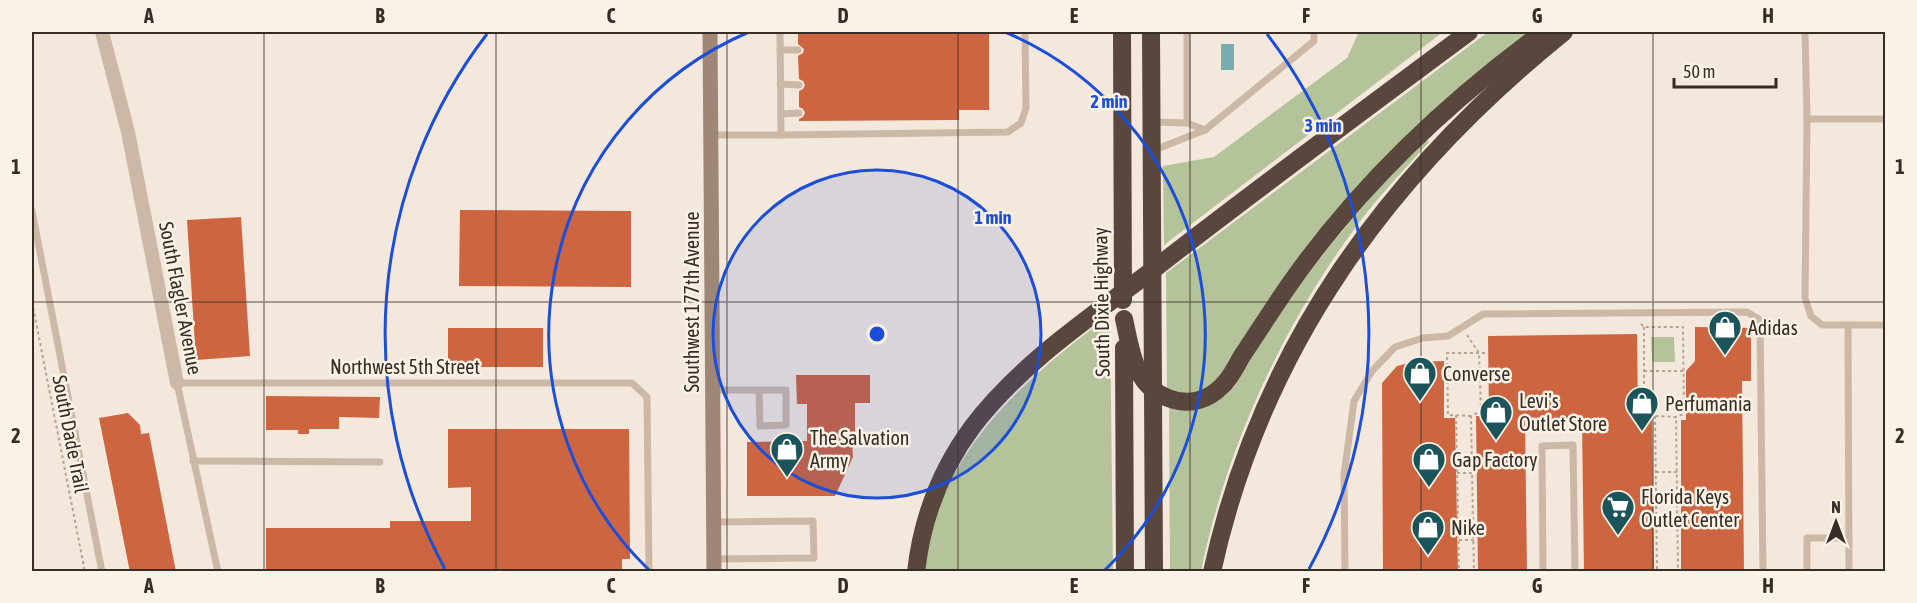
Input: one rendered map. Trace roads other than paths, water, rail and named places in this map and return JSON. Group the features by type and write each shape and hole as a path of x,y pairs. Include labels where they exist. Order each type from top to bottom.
{"highway":[{"name":"South Dixie Highway","path":"1122,32 1125,572"},
{"path":"1151,32 1154,572"},
{"path":"916,572 929,507 941,478 961,443 999,396 1032,364 1071,333 1204,230 1469,32"},
{"path":"1124,320 1135,366 1139,375 1153,391 1170,399 1189,402 1206,398 1221,387 1288,287 1362,192 1443,112 1543,32"},
{"path":"1212,572 1234,490 1261,419 1305,327 1331,284 1365,234 1423,163 1494,92 1564,32"}],"main road":[{"name":"Southwest 177th Avenue","path":"710,32 714,565"}],"street":[{"name":"South Flagler Avenue","path":"102,32 128,132 177,383"}],"lane":[{"path":"780,32 781,135"},
{"path":"711,135 1008,132 1021,123 1026,108 1025,32"},
{"path":"1187,32 1187,123"},
{"path":"1152,151 1205,130 1314,41 1314,32"},
{"path":"1805,32 1807,119 1805,298 1811,316 1822,325 1886,325"},
{"path":"780,50 798,50"},
{"path":"780,84 799,85"},
{"path":"781,114 799,113"},
{"path":"1807,119 1886,119"},
{"path":"1152,122 1187,123 1205,130"},
{"path":"32,212 102,572"},
{"path":"1345,572 1344,475 1354,401 1372,371 1395,347 1423,338 1448,336 1483,315 1747,312 1760,320 1764,572"},
{"path":"1848,325 1849,572"},
{"name":"Northwest 5th Street","path":"177,383 632,383 647,397 649,572"},
{"name":"South Flagler Avenue","path":"177,383 218,572"},
{"path":"712,390 759,390 786,390 786,425 760,426 759,390"},
{"path":"1543,572 1542,446 1573,445 1575,572"},
{"path":"194,461 380,462"},
{"path":"713,522 813,521 814,558 714,565"},
{"path":"1808,572 1808,538 1849,538"}],"water":[{"path":"1221,44 1234,44 1234,70 1221,70"}],"place":[{"name":"Adidas","path":"1725,356"},
{"name":"Converse","path":"1420,402"},
{"name":"Perfumania","path":"1642,432"},
{"name":"Levi's Outlet Store","path":"1496,441"},
{"name":"The Salvation Army","path":"787,478"},
{"name":"Gap Factory","path":"1429,488"},
{"name":"Florida Keys Outlet Center","path":"1618,536"},
{"name":"Nike","path":"1428,556"}]}
